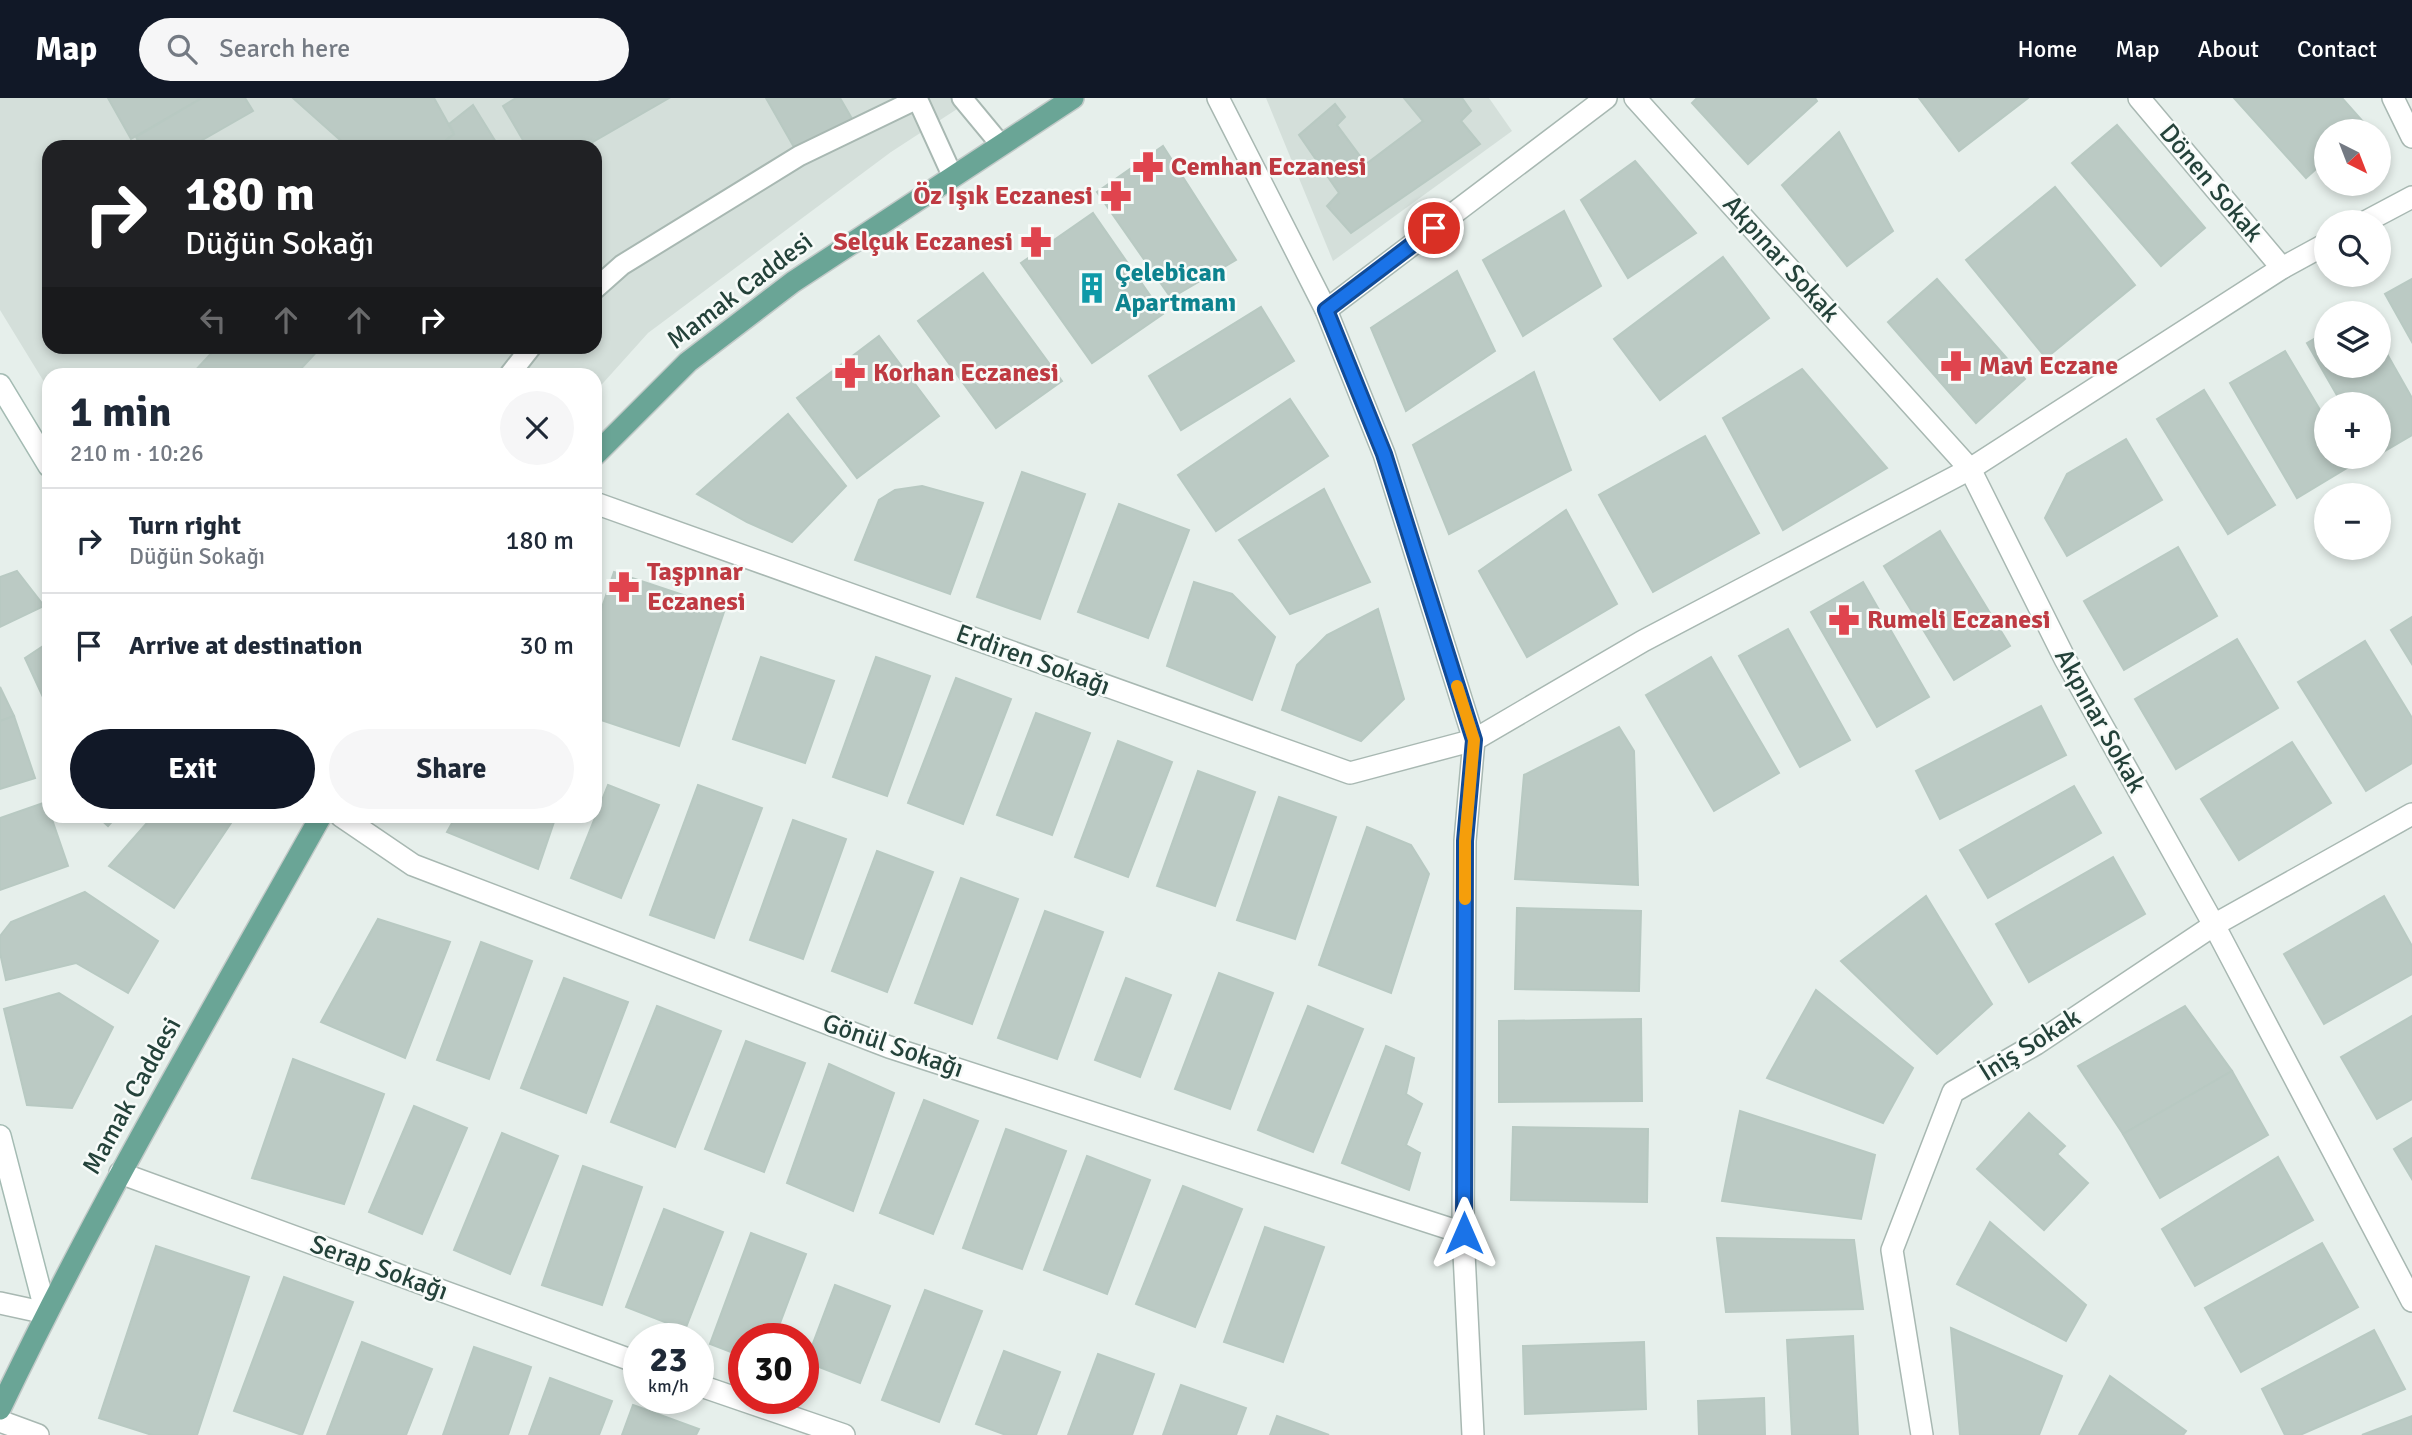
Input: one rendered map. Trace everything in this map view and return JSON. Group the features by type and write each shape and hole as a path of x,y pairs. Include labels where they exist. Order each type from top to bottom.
{"main road":[{"name":"Mamak Caddesi","path":"602,448 688,362 793,282 1073,98"},
{"name":"Mamak Caddesi","path":"0,1409 46,1313 120,1173 317,823"}],"street":[{"path":"1217,98 1326,310 1384,454 1474,740 1465,841 1464,1233 1473,1435"},
{"path":"1326,310 1606,98"},
{"name":"Akpınar Sokak","path":"1635,98 1970,469 2065,659 2214,925 2412,1301"},
{"name":"Dönen Sokak","path":"2139,98 2282,268"},
{"path":"2393,98 2412,137"},
{"path":"2388,210 2412,197"},
{"name":"Erdiren Sokağı","path":"602,506 1350,773 1474,740 1643,642 1970,469 2282,268 2314,251"},
{"path":"0,385 42,454"},
{"name":"İniş Sokak","path":"1922,1435 1892,1250 1953,1092 2036,1044 2214,925 2412,814"},
{"name":"Gönül Sokağı","path":"351,823 413,865 889,1047 1464,1233"},
{"path":"0,1136 46,1313 0,1303"},
{"name":"Serap Sokağı","path":"120,1173 623,1357"},
{"path":"714,1390 844,1435"},
{"path":"0,1421 38,1435"}],"lane":[{"path":"602,283 622,265 799,156 917,98 953,177"},
{"path":"962,98 1001,145"},
{"path":"515,368 526,354"}],"shaded area":[{"path":"0,98 974,98 891,152 648,333 602,384 602,368 42,368 42,379 0,310"},
{"path":"1266,98 1489,98 1512,131 1333,261"}],"building":[{"path":"108,98 202,98 131,139"},
{"path":"202,98 245,98 253,111 202,140 138,140 136,137"},
{"path":"293,98 434,98 454,134 447,140 340,140"},
{"path":"516,98 669,98 596,140 523,140 503,106"},
{"path":"766,98 840,98 855,124 799,156"},
{"path":"1404,98 1462,98 1471,111 1461,121 1480,144 1351,233 1327,206 1339,193 1299,135 1335,104 1345,117 1337,125 1366,164 1423,121"},
{"path":"1697,98 1815,98 1817,101 1748,164 1692,103"},
{"path":"1919,98 2028,98 1959,151"},
{"path":"2234,98 2342,98 2361,119 2314,119 2314,171 2306,178"},
{"path":"473,105 495,140 447,140 454,134 449,124"},
{"path":"2117,125 2205,228 2161,266 2072,163"},
{"path":"1839,132 1893,231 1847,266 1782,185"},
{"path":"1163,146 1236,260 1171,298 1097,192"},
{"path":"1635,161 1696,233 1628,278 1581,200"},
{"path":"2055,187 2135,285 2046,358 1966,260"},
{"path":"1564,211 1601,286 1523,336 1483,260"},
{"name":"Çelebican Apartmanı","path":"1093,213 1163,314 1092,363 1021,263"},
{"path":"1723,257 1769,318 1660,400 1614,339"},
{"path":"1457,271 1495,351 1406,411 1371,328"},
{"path":"983,273 1062,381 996,428 918,321"},
{"path":"1937,279 2025,379 1976,423 1888,322"},
{"path":"2412,279 2412,342 2391,301 2385,294"},
{"path":"1261,307 1294,361 1181,430 1149,376"},
{"path":"879,336 939,416 857,478 797,398"},
{"path":"2314,339 2314,355 2307,343"},
{"path":"2285,351 2314,400 2314,469 2345,469 2322,483 2314,483 2314,488 2297,498 2230,383"},
{"path":"211,354 315,354 302,368 198,368"},
{"path":"2391,361 2412,398 2412,435 2391,447 2391,392 2335,392 2327,378 2391,378"},
{"path":"1802,369 1887,468 1783,530 1723,418"},
{"path":"1534,372 1571,470 1449,534 1413,445"},
{"path":"2204,390 2275,505 2228,534 2157,419"},
{"path":"1290,399 1328,456 1216,531 1178,475"},
{"path":"788,414 846,486 792,542 747,522 697,494"},
{"path":"1705,436 1759,533 1653,592 1599,495"},
{"path":"2126,439 2162,500 2067,556 2045,518 2067,474"},
{"path":"1022,472 1085,494 1040,619 977,597"},
{"path":"922,486 983,503 950,594 855,560 879,500 895,490"},
{"path":"1324,489 1370,582 1290,614 1239,540"},
{"path":"1119,504 1189,530 1148,638 1078,612"},
{"path":"1566,510 1617,604 1527,657 1479,571"},
{"path":"1940,531 2010,646 1954,680 1884,566"},
{"path":"2178,547 2217,616 2124,670 2084,601"},
{"path":"17,571 42,607 0,627 0,577"},
{"path":"614,572 725,609 679,746 602,720 602,607"},
{"path":"1194,582 1232,594 1275,637 1252,700 1167,666"},
{"path":"1863,582 1929,697 1877,727 1811,612"},
{"path":"1378,609 1404,699 1361,741 1282,710 1297,665 1327,635"},
{"path":"2412,617 2412,664 2391,630"},
{"path":"1788,629 1850,740 1800,767 1739,656"},
{"path":"2237,639 2278,708 2176,769 2135,699"},
{"path":"2365,641 2412,718 2412,763 2366,791 2298,682"},
{"path":"42,647 42,695 25,658"},
{"path":"761,657 834,681 805,763 733,739"},
{"path":"876,657 930,676 887,796 833,777"},
{"path":"1711,657 1779,773 1714,811 1646,695"},
{"path":"956,678 1011,699 963,824 908,803"},
{"path":"0,687 14,716 0,721"},
{"path":"2041,706 2066,755 1940,819 1916,771"},
{"path":"1036,713 1090,733 1052,835 997,815"},
{"path":"14,716 35,778 0,789 0,721"},
{"path":"1619,727 1634,751 1638,885 1515,879 1524,775"},
{"path":"1118,741 1172,762 1128,877 1075,857"},
{"path":"2292,742 2331,803 2239,860 2201,799"},
{"path":"1198,771 1255,792 1215,906 1157,886"},
{"path":"608,785 659,805 621,898 571,878 593,823 602,823 602,800"},
{"path":"698,785 762,808 714,938 650,915"},
{"path":"2074,786 2101,833 1988,898 1960,850"},
{"path":"1279,797 1336,817 1295,939 1237,920"},
{"path":"42,803 42,823 53,823 68,866 0,890 0,818"},
{"path":"793,820 846,839 803,959 750,940"},
{"path":"147,823 231,823 174,908 109,866"},
{"path":"452,823 554,823 538,869 447,832"},
{"path":"1367,827 1411,845 1429,874 1391,993 1319,965"},
{"path":"877,851 933,872 887,992 832,971"},
{"path":"2113,857 2145,914 2029,982 1996,924"},
{"path":"961,878 1018,899 972,1024 915,1003"},
{"path":"85,892 158,941 128,993 76,963 6,980 0,953 0,936 11,922"},
{"path":"1926,896 1992,1004 1937,1054 1841,961"},
{"path":"2384,896 2412,946 2412,974 2324,1024 2284,954"},
{"path":"1517,908 1641,911 1639,991 1515,989"},
{"path":"1045,911 1103,932 1057,1059 998,1038"},
{"path":"378,919 450,942 405,1058 321,1022"},
{"path":"481,942 532,961 489,1079 437,1060"},
{"path":"1219,973 1273,993 1230,1109 1175,1089"},
{"path":"564,978 628,1002 586,1113 521,1088"},
{"path":"1126,978 1171,995 1140,1077 1095,1060"},
{"path":"1816,990 1913,1068 1883,1123 1767,1078"},
{"path":"59,993 113,1027 72,1108 27,1105 4,1009"},
{"path":"657,1006 721,1031 675,1147 611,1122"},
{"path":"1308,1006 1363,1029 1313,1152 1258,1130"},
{"path":"2185,1006 2232,1071 2123,1134 2078,1066"},
{"path":"2412,1016 2412,1099 2377,1119 2341,1057"},
{"path":"1641,1019 1642,1101 1499,1102 1499,1021"},
{"path":"746,1041 805,1063 764,1172 705,1149"},
{"path":"1386,1046 1414,1058 1406,1094 1422,1104 1406,1145 1420,1153 1409,1190 1342,1163"},
{"path":"293,1059 384,1094 344,1204 252,1178"},
{"path":"829,1064 894,1093 853,1211 787,1183"},
{"path":"2232,1071 2268,1135 2160,1198 2123,1134"},
{"path":"924,1100 978,1121 933,1234 880,1213"},
{"path":"414,1106 467,1128 422,1234 369,1212"},
{"path":"1740,1111 1875,1155 1861,1219 1722,1201"},
{"path":"2029,1113 2065,1146 2057,1154 2088,1183 2044,1230 1977,1169"},
{"path":"1513,1127 1648,1129 1647,1202 1511,1200"},
{"path":"1006,1129 1066,1151 1022,1269 963,1248"},
{"path":"502,1133 558,1156 510,1274 454,1250"},
{"path":"2412,1138 2412,1179 2394,1149"},
{"path":"1087,1156 1150,1180 1107,1294 1044,1270"},
{"path":"2278,1157 2313,1220 2195,1286 2162,1229"},
{"path":"583,1166 642,1187 602,1305 542,1285"},
{"path":"1183,1186 1242,1209 1195,1327 1136,1304"},
{"path":"664,1209 723,1232 688,1323 667,1323 626,1307"},
{"path":"1990,1222 2086,1305 2066,1341 1957,1284"},
{"path":"1265,1227 1324,1247 1283,1362 1224,1342"},
{"path":"751,1233 806,1254 780,1323 728,1323 728,1351 714,1346 714,1333"},
{"path":"1717,1238 1854,1240 1863,1309 1726,1312"},
{"path":"2322,1243 2358,1307 2241,1372 2205,1308"},
{"path":"156,1246 249,1277 197,1435 152,1435 99,1418"},
{"path":"284,1277 353,1302 302,1435 234,1411"},
{"path":"835,1285 890,1306 860,1383 819,1367 819,1327"},
{"path":"925,1290 982,1311 939,1422 882,1400"},
{"path":"1951,1328 2062,1376 2039,1435 1960,1435"},
{"path":"2374,1330 2405,1389 2300,1435 2285,1435 2262,1389"},
{"path":"1853,1336 1858,1435 1792,1435 1787,1340"},
{"path":"362,1342 432,1369 406,1435 327,1435"},
{"path":"1644,1342 1646,1409 1525,1414 1523,1346"},
{"path":"474,1347 531,1367 508,1435 443,1435"},
{"path":"1004,1351 1060,1372 1036,1435 1006,1435 976,1424"},
{"path":"1098,1354 1154,1374 1132,1435 1068,1435"},
{"path":"2110,1376 2186,1431 2183,1435 2079,1435"},
{"path":"550,1378 612,1401 599,1435 529,1435"},
{"path":"1181,1385 1246,1408 1236,1435 1163,1435"},
{"path":"1764,1398 1765,1435 1699,1435 1698,1401"},
{"path":"630,1414 658,1414 699,1429 696,1435 622,1435"},
{"path":"1277,1416 1329,1435 1270,1435"},
{"path":"2412,1416 2412,1435 2362,1435"}],"slow traffic":[{"path":"1457,686 1474,740 1465,841 1465,899"}],"place":[{"name":"Cemhan Eczanesi","path":"1148,167"},
{"name":"Öz Işık Eczanesi","path":"1116,196"},
{"name":"Selçuk Eczanesi","path":"1036,242"},
{"name":"Çelebican Apartmanı","path":"1092,288"},
{"name":"Mavi Eczane","path":"1956,366"},
{"name":"Korhan Eczanesi","path":"850,373"},
{"name":"Taşpınar Eczanesi","path":"624,587"},
{"name":"Rumeli Eczanesi","path":"1844,620"}],"route":[{"path":"1434,228 1326,310 1384,454 1474,740 1465,841 1464,1233"}]}
